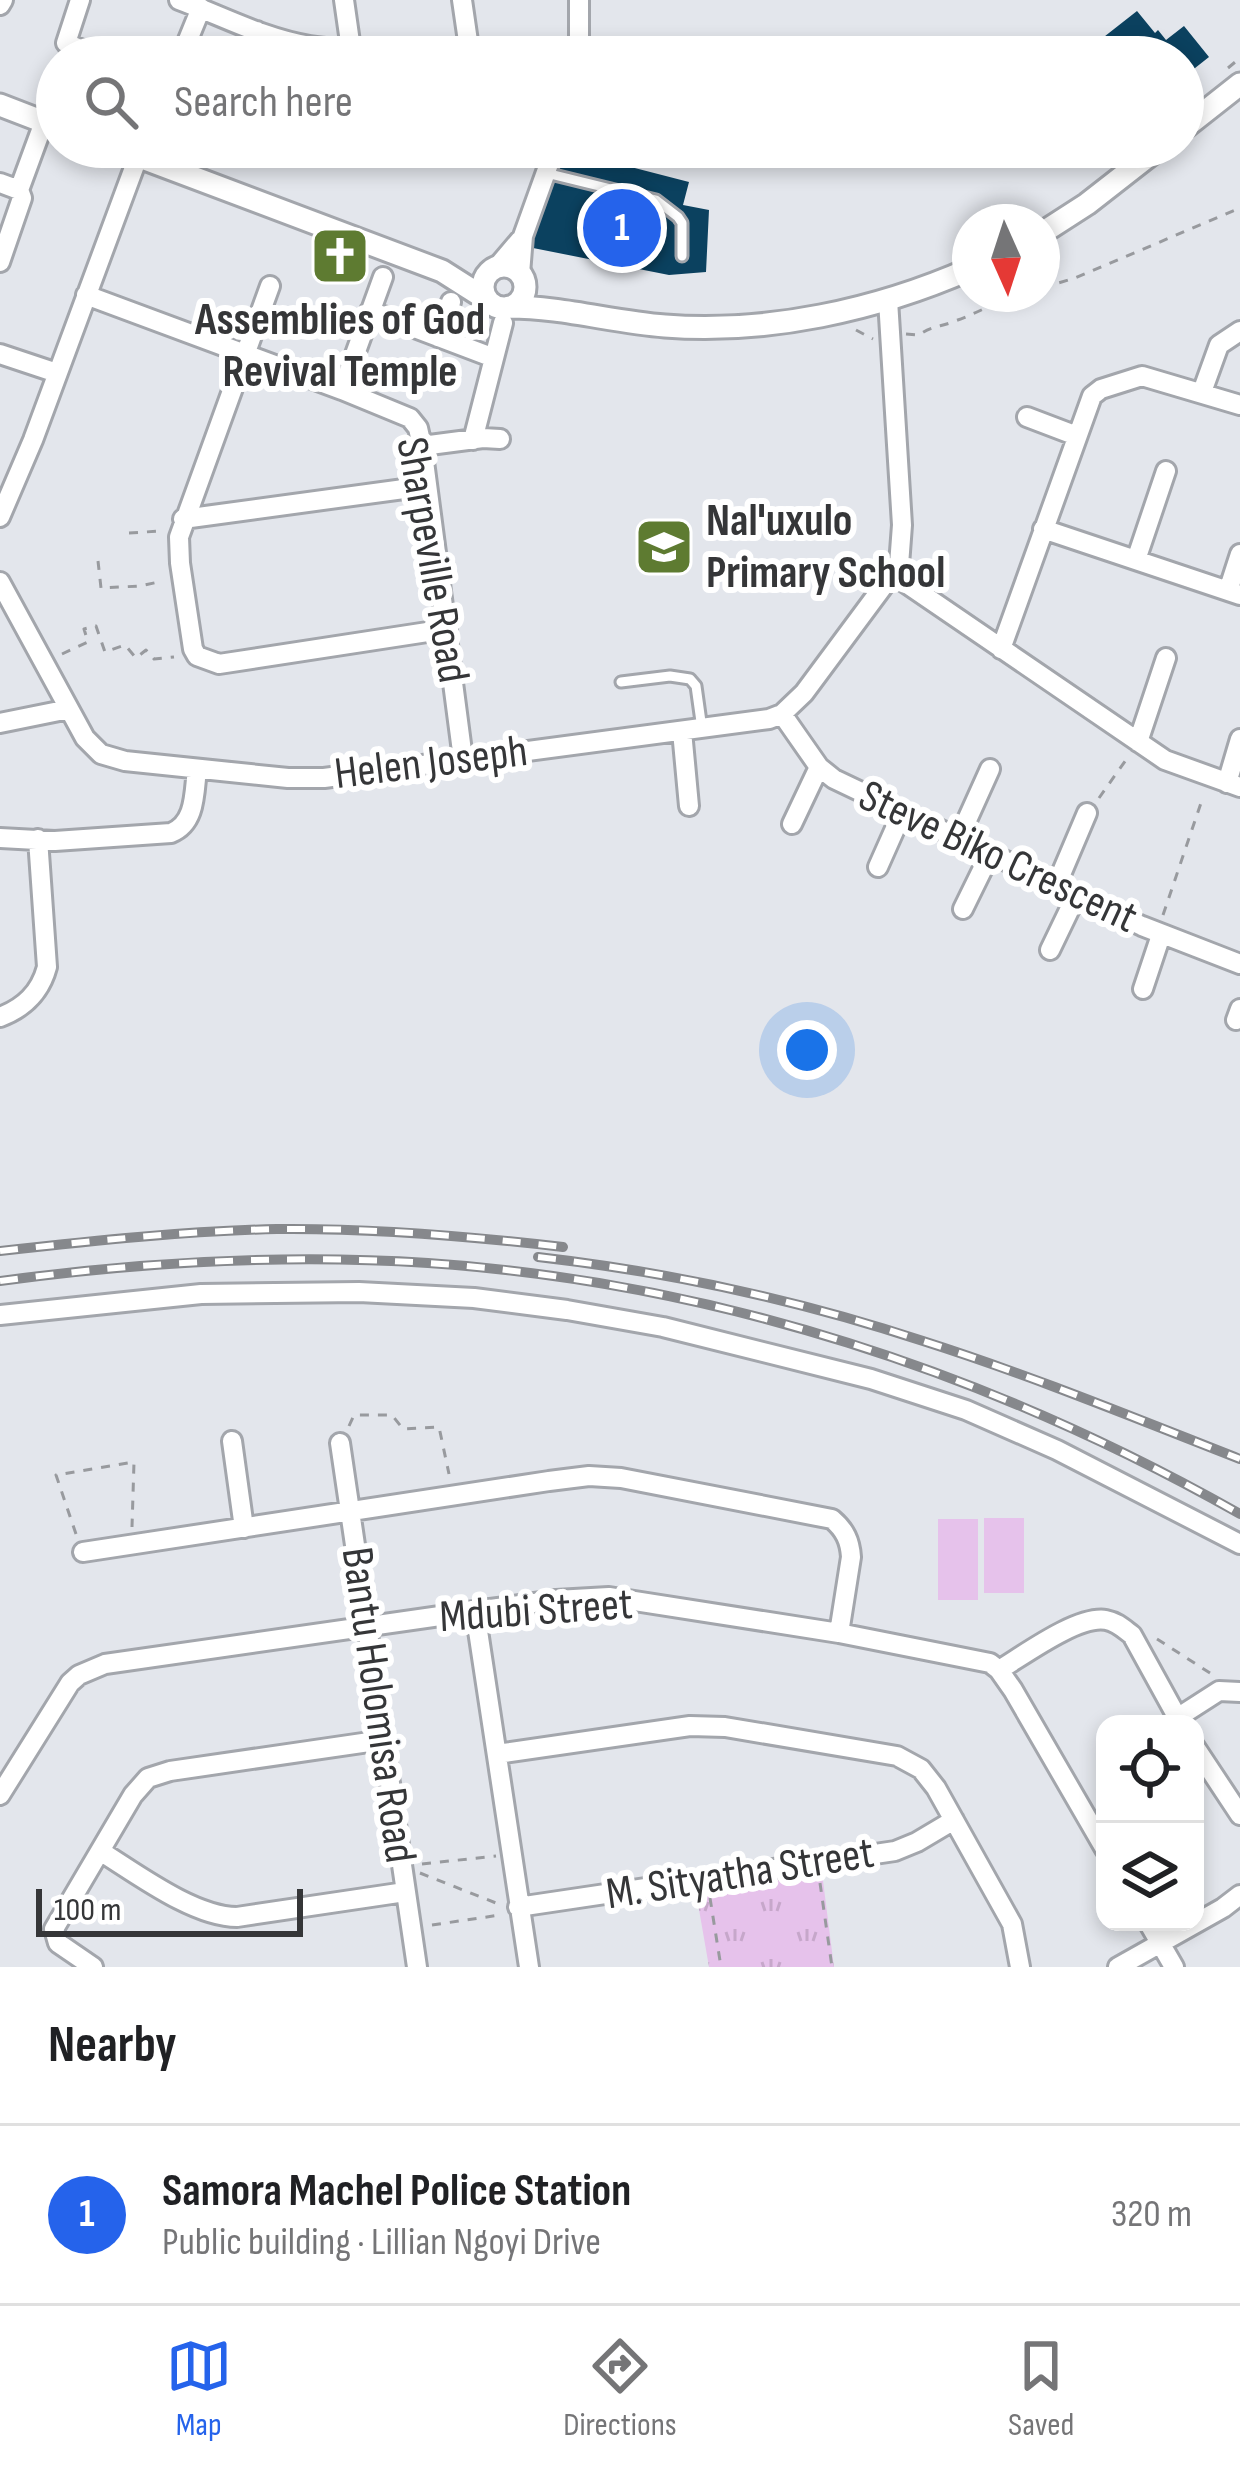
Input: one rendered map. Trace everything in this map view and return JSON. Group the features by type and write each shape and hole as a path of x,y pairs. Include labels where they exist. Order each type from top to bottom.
{"street":[{"path":"69,36 80,0"},
{"path":"179,0 229,10 272,36"},
{"path":"344,0 349,36"},
{"path":"462,0 470,36"},
{"path":"579,0 579,36"},
{"path":"190,36 201,8"},
{"path":"255,36 257,31"},
{"path":"1204,112 1240,84"},
{"path":"0,105 36,119"},
{"path":"0,262 22,205 9,187 36,146"},
{"path":"0,517 134,168"},
{"path":"167,168 442,271 506,315 563,310 670,327 741,325 786,321 888,300 952,277"},
{"path":"473,440 506,315 523,297 523,236 547,168"},
{"path":"1060,222 1133,168"},
{"path":"486,299 483,284 523,236"},
{"path":"442,271 506,266 563,310"},
{"path":"342,390 383,277"},
{"path":"270,286 182,525 179,550 193,649 197,656 218,664 448,629"},
{"name":"Sharpeville Road","path":"86,295 410,418 422,446 463,759"},
{"path":"782,714 804,693 899,565 902,525 888,300"},
{"path":"438,337 451,302"},
{"path":"370,311 494,358"},
{"path":"1202,392 1219,345 1240,331"},
{"path":"0,354 57,373"},
{"path":"1001,650 1092,396 1101,388 1142,376 1240,405"},
{"path":"1027,417 1077,436"},
{"path":"422,446 500,439"},
{"path":"1136,560 1166,472"},
{"path":"182,525 426,486"},
{"path":"1043,529 1234,593 1240,554"},
{"path":"894,575 1165,760 1233,785 1240,740"},
{"name":"Helen Joseph","path":"0,582 93,748 125,760 310,779 782,714"},
{"path":"1138,742 1166,658"},
{"path":"0,723 69,710"},
{"name":"Steve Biko Crescent","path":"782,714 819,767 834,779 1161,935 1240,964"},
{"path":"689,806 692,730"},
{"path":"792,824 819,767"},
{"path":"0,838 99,840 181,830 190,817 196,769"},
{"path":"958,839 990,769"},
{"path":"878,867 902,813"},
{"path":"1056,886 1087,813"},
{"path":"0,1017 32,998 47,968 38,839"},
{"path":"962,909 990,854"},
{"path":"1050,950 1076,896"},
{"path":"1143,989 1161,935"},
{"path":"0,1315 201,1294 359,1292 474,1298 644,1324 871,1378 966,1411 1106,1474 1240,1544"},
{"path":"232,1441 244,1528"},
{"name":"Bantu Holomisa Road","path":"340,1443 417,1967"},
{"path":"82,1552 604,1476 824,1516 840,1526 851,1557 838,1633"},
{"name":"Mdubi Street","path":"2,1786 70,1682 89,1670 124,1660 556,1600 609,1597 838,1633 978,1659 999,1670"},
{"path":"475,1611 529,1967"},
{"path":"1096,1834 999,1670 1090,1620 1106,1620 1132,1635 1176,1715"},
{"path":"1187,1715 1232,1687"},
{"path":"497,1754 673,1727 725,1727 897,1756 928,1777 954,1820 1012,1924 1020,1967"},
{"path":"93,1967 58,1943 54,1929 141,1784 158,1774 383,1740"},
{"path":"1204,1761 1240,1815"},
{"name":"M. Sityatha Street","path":"519,1910 907,1847 954,1820"},
{"path":"100,1851 199,1910 221,1918 405,1892"},
{"path":"1118,1967 1240,1895"},
{"path":"1153,1931 1174,1967"}],"lane":[{"path":"546,172 661,202 682,223 682,256"},
{"path":"621,682 670,676 691,679 697,686 692,730"}],"path":[{"path":"1060,283 1240,208"},
{"path":"903,333 919,335 932,326 979,312"},
{"path":"129,533 182,525"},
{"path":"98,561 101,588 182,577"},
{"path":"45,664 88,642 84,629 95,626 105,652 125,645 136,658 146,650 154,659 193,649"},
{"path":"1087,813 1138,742"},
{"path":"1161,935 1203,796"},
{"path":"340,1443 354,1415 392,1415 403,1429 440,1427 454,1496"},
{"path":"82,1552 56,1475 134,1462 132,1544"},
{"path":"1132,1635 1157,1640 1232,1687"},
{"path":"402,1866 511,1855"},
{"path":"817,1864 832,1967"},
{"path":"402,1866 519,1910"},
{"path":"707,1880 721,1967"},
{"path":"411,1928 519,1910"}],"green space":[{"path":"984,1518 1024,1518 1024,1593 984,1593"},
{"path":"938,1519 978,1519 978,1600 938,1600"},
{"path":"822,1873 834,1967 709,1967 697,1898 717,1895 717,1888"}],"building":[{"path":"1137,11 1163,36 1105,36"},
{"path":"1184,26 1192,36 1171,36"},
{"path":"558,168 635,168 689,182 683,205 709,210 706,272 669,275 528,247"}],"railway":[{"path":"0,1251 277,1229 420,1234 563,1247"},
{"path":"538,1257 733,1289 876,1326 1043,1382 1240,1459"},
{"path":"0,1281 160,1265 321,1259 535,1273 641,1290 848,1343 949,1378 1048,1418 1240,1514"}],"place":[{"name":"Samora Machel Police Station","path":"622,228"},
{"name":"Assemblies of God Revival Temple","path":"340,256"},
{"name":"Nal'uxulo Primary School","path":"664,547"}]}
